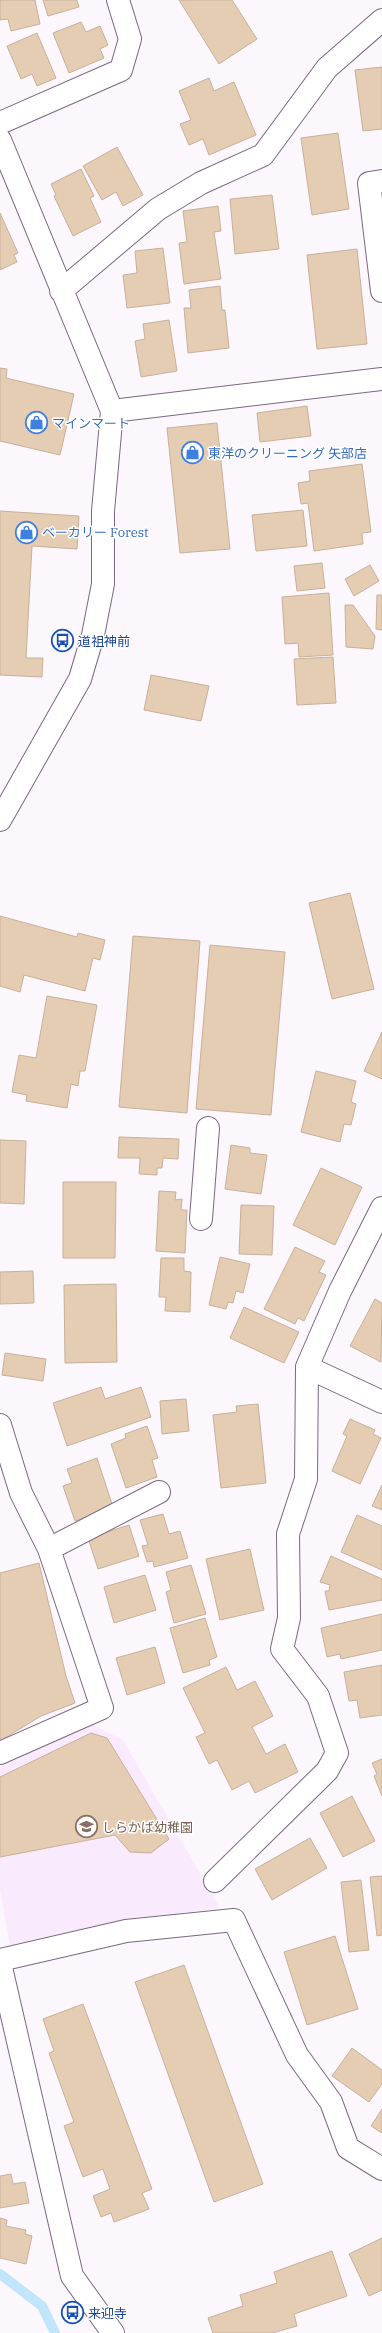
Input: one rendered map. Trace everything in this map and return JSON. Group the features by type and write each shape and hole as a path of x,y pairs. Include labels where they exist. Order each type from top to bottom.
{"street":[{"path":"0,122 121,70 130,39 118,0"},
{"path":"61,291 158,209 201,183 263,155 327,68 382,20"},
{"path":"0,140 61,291 112,411 103,511 103,584 93,635 80,679 0,820"},
{"path":"382,181 369,183 382,291"},
{"path":"112,411 382,379"},
{"path":"201,1219 208,1128"},
{"path":"215,1881 327,1771 337,1753 318,1696 282,1649 289,1618 288,1534 306,1479 307,1367 340,1291 382,1208"},
{"path":"307,1367 382,1402"},
{"path":"0,1424 21,1493 49,1549 102,1708 0,1752"},
{"path":"49,1549 159,1492"},
{"path":"113,2333 72,2276 8,2032 0,1961 126,1931 234,1920 297,2055 331,2102 348,2148 382,2169"}],"shaded area":[{"name":"しらかば幼稚園","path":"91,1724 123,1740 220,1908 123,1920 10,1945 0,1890 0,1765"}],"building":[{"path":"0,0 35,0 40,24 11,31 8,19 0,20"},
{"path":"43,0 77,0 79,7 48,16"},
{"path":"179,0 232,0 257,39 219,64"},
{"path":"81,22 86,32 100,26 108,45 100,49 104,58 69,73 53,33"},
{"path":"37,33 56,78 37,86 32,74 21,79 7,46"},
{"path":"382,67 382,129 363,131 355,70"},
{"path":"209,78 214,91 234,82 256,135 209,155 203,139 189,145 180,124 191,120 179,91"},
{"path":"338,133 349,209 312,215 301,138"},
{"path":"117,147 143,195 123,206 116,192 102,200 83,166"},
{"path":"81,169 94,196 90,198 101,222 73,236 54,196 56,195 51,184"},
{"path":"272,195 279,249 235,254 230,199"},
{"path":"218,206 221,231 214,232 221,279 184,284 179,243 187,242 183,211"},
{"path":"0,213 18,253 14,255 17,262 0,270"},
{"path":"163,248 170,303 127,308 123,275 137,273 135,251"},
{"path":"357,249 367,344 317,349 307,255"},
{"path":"220,286 222,310 225,310 229,348 188,353 184,308 191,308 189,290"},
{"path":"169,320 177,371 141,377 135,341 145,339 143,324"},
{"path":"0,368 7,369 6,378 74,394 60,455 0,441"},
{"path":"307,406 311,436 260,442 257,413"},
{"path":"217,423 230,549 180,553 167,428"},
{"path":"362,464 371,532 362,533 363,544 314,551 308,503 301,504 298,483 310,481 309,471"},
{"path":"303,510 307,546 256,551 252,515"},
{"path":"0,511 79,516 77,549 32,546 26,658 43,658 42,677 0,675"},
{"path":"322,563 325,588 297,591 294,566"},
{"path":"370,565 379,581 354,596 345,579"},
{"path":"329,593 333,655 299,657 298,643 285,644 282,597"},
{"path":"377,595 382,595 382,630 376,629"},
{"path":"345,605 353,605 375,636 373,649 346,647"},
{"path":"333,657 336,703 297,705 294,659"},
{"path":"151,675 209,686 201,721 144,710"},
{"path":"350,893 374,989 332,999 309,903"},
{"path":"0,916 77,937 78,933 105,940 100,960 93,958 85,991 24,975 20,992 0,986"},
{"path":"133,936 200,941 187,1113 119,1107"},
{"path":"210,945 285,952 271,1115 196,1109"},
{"path":"47,996 97,1005 85,1071 80,1071 78,1086 71,1084 67,1108 26,1101 27,1095 12,1092 19,1055 36,1058"},
{"path":"382,1032 382,1079 364,1071"},
{"path":"316,1071 356,1081 351,1102 356,1104 351,1125 344,1124 340,1142 301,1132"},
{"path":"119,1137 179,1139 178,1159 163,1158 162,1168 157,1168 157,1175 139,1174 140,1158 118,1158"},
{"path":"0,1140 26,1141 24,1204 0,1203"},
{"path":"231,1145 250,1148 250,1153 267,1155 261,1194 225,1189"},
{"path":"321,1168 362,1187 335,1245 293,1225"},
{"path":"63,1182 116,1182 115,1258 63,1258"},
{"path":"159,1191 176,1192 175,1200 182,1199 181,1210 187,1210 185,1253 156,1251"},
{"path":"241,1205 274,1206 272,1255 239,1254"},
{"path":"295,1247 325,1261 319,1272 326,1275 304,1321 298,1318 295,1324 264,1309"},
{"path":"220,1257 250,1264 243,1293 236,1291 233,1303 228,1302 226,1309 209,1305"},
{"path":"161,1258 184,1258 184,1271 191,1272 190,1312 165,1311 166,1297 159,1297"},
{"path":"33,1271 34,1303 0,1304 0,1272"},
{"path":"116,1284 117,1362 65,1363 64,1285"},
{"path":"375,1299 382,1303 381,1362 350,1346"},
{"path":"244,1307 299,1332 284,1363 230,1338"},
{"path":"5,1353 46,1359 43,1381 2,1375"},
{"path":"101,1387 105,1399 141,1387 151,1417 67,1446 53,1403"},
{"path":"186,1399 189,1431 162,1434 160,1401"},
{"path":"258,1404 266,1483 221,1488 213,1415 237,1412 236,1406"},
{"path":"350,1419 375,1430 373,1434 381,1438 360,1484 332,1471 347,1436 343,1434"},
{"path":"147,1426 158,1458 152,1460 157,1477 126,1488 111,1444 126,1438 125,1434"},
{"path":"97,1458 113,1507 75,1521 63,1486 72,1483 67,1469"},
{"path":"382,1485 382,1510 372,1506"},
{"path":"163,1514 169,1534 180,1531 188,1558 154,1567 153,1561 147,1562 142,1546 148,1545 140,1520"},
{"path":"357,1515 382,1526 382,1570 341,1552"},
{"path":"129,1525 139,1556 98,1569 88,1538"},
{"path":"250,1549 264,1610 220,1620 206,1559"},
{"path":"331,1556 382,1579 382,1600 329,1610 325,1591 329,1591 330,1585 320,1582"},
{"path":"39,1563 66,1676 75,1703 41,1716 0,1741 0,1573"},
{"path":"191,1565 206,1614 174,1623 166,1592 171,1590 166,1572"},
{"path":"145,1575 156,1610 114,1623 104,1587"},
{"path":"382,1614 382,1650 341,1659 340,1654 327,1657 321,1628"},
{"path":"205,1618 217,1657 209,1660 210,1665 183,1673 170,1628"},
{"path":"155,1647 165,1683 127,1695 116,1658"},
{"path":"382,1665 382,1715 360,1718 357,1700 349,1701 344,1672"},
{"path":"226,1667 237,1690 255,1681 273,1716 252,1727 266,1754 285,1744 298,1772 255,1793 249,1781 232,1790 217,1760 209,1764 196,1737 205,1733 183,1688"},
{"path":"91,1733 107,1738 169,1839 151,1853 130,1852 115,1835 0,1857 0,1777"},
{"path":"382,1759 382,1796 374,1776 377,1774 372,1763"},
{"path":"352,1796 375,1841 343,1857 320,1813"},
{"path":"310,1838 327,1868 272,1900 255,1869"},
{"path":"382,1876 382,1935 377,1936 370,1877"},
{"path":"361,1880 369,1950 349,1952 341,1882"},
{"path":"335,1936 358,2009 307,2025 284,1952"},
{"path":"184,1965 263,2184 214,2202 135,1982"},
{"path":"83,2004 152,2189 142,2193 149,2209 114,2222 111,2213 101,2217 93,2196 110,2189 103,2169 83,2177 64,2126 74,2122 49,2053 54,2051 43,2019"},
{"path":"352,2048 382,2070 382,2084 369,2102 332,2076"},
{"path":"382,2109 382,2133 371,2126"},
{"path":"11,2174 13,2184 25,2182 29,2203 0,2208 0,2176"},
{"path":"0,2218 7,2220 6,2226 26,2230 25,2234 32,2236 26,2264 0,2258"},
{"path":"382,2238 382,2290 369,2296 349,2254"},
{"path":"332,2251 347,2296 294,2314 297,2326 272,2333 213,2333 208,2318 243,2306 240,2295 277,2283 274,2272"}],"waterway":[{"path":"0,2274 42,2306 55,2333"}],"place":[{"name":"マインマート","path":"37,423"},
{"name":"東洋のクリーニング 矢部店","path":"193,453"},
{"name":"ベーカリー Forest","path":"26,532"},
{"name":"道祖神前","path":"63,641"},
{"name":"しらかば幼稚園","path":"87,1827"},
{"name":"来迎寺","path":"72,2313"}]}
